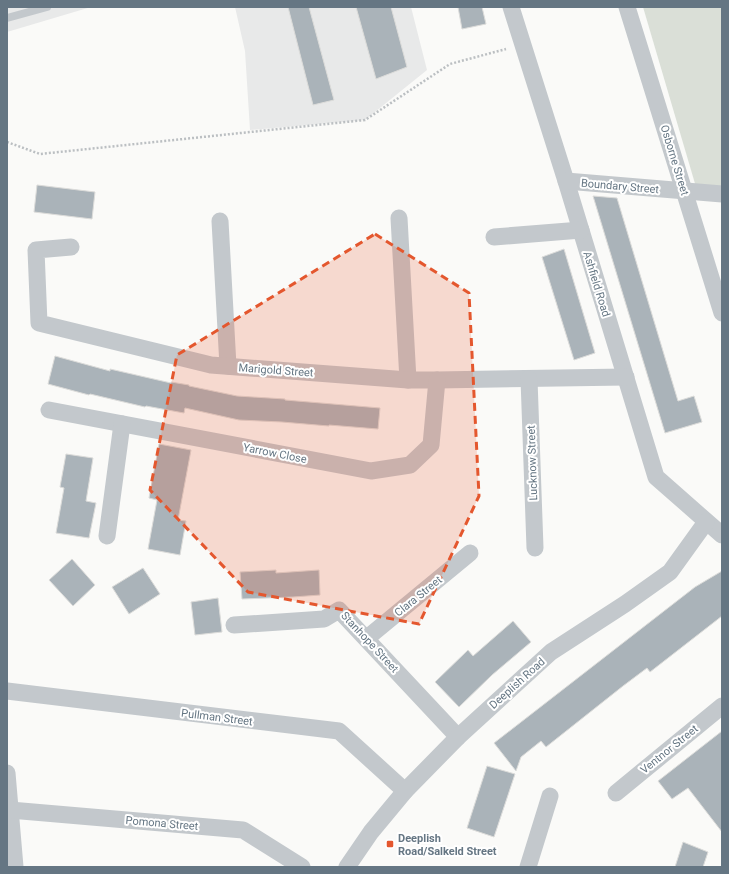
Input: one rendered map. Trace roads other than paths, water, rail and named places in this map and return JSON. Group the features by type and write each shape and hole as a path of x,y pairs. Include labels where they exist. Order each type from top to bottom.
{"street":[{"name":"Ashfield Road","path":"511,7 566,181 656,477 722,535"},
{"name":"Osborne Street","path":"627,7 722,313"},
{"name":"Boundary Street","path":"566,181 722,194"},
{"path":"399,218 408,380"},
{"path":"220,222 228,366"},
{"path":"494,237 581,230"},
{"name":"Marigold Street","path":"71,247 36,250 39,323 211,365 408,380 626,377"},
{"name":"Lucknow Street","path":"529,379 535,548"},
{"name":"Yarrow Close","path":"49,410 371,471 410,465 431,445 437,380"},
{"path":"107,536 122,424"},
{"name":"Deeplish Road","path":"347,867 371,832 405,791 458,737 551,652 625,604 670,572 706,522"},
{"name":"Clara Street","path":"366,638 470,553"},
{"name":"Stanhope Street","path":"234,626 324,619 339,610 458,737"},
{"name":"Pullman Street","path":"7,691 339,731 405,791"},
{"name":"Ventnor Street","path":"616,793 722,706"},
{"path":"7,773 14,867"},
{"path":"528,867 550,796"},
{"name":"Pomona Street","path":"10,810 243,830 302,867"}],"lane":[{"path":"7,18 47,7"}],"place":[{"name":"Deeplish Road/Salkeld Street","path":"390,844"}]}
